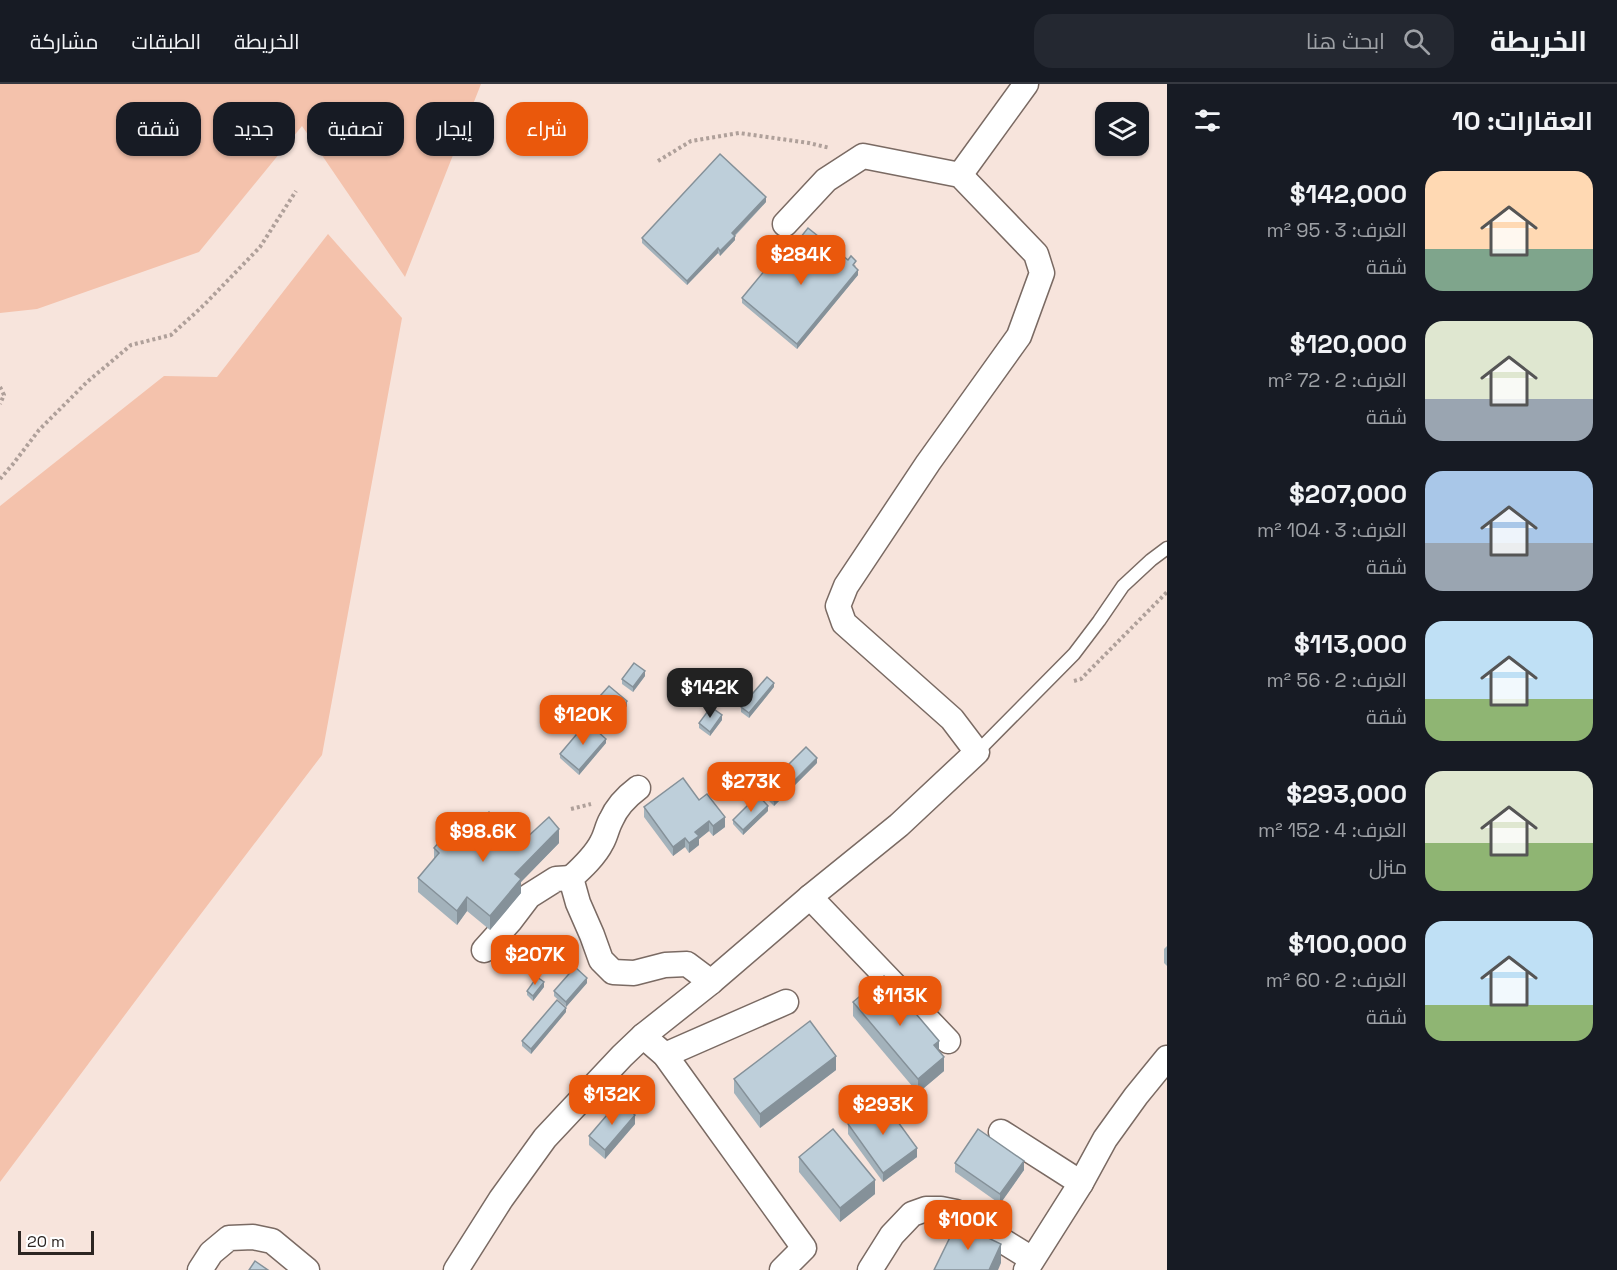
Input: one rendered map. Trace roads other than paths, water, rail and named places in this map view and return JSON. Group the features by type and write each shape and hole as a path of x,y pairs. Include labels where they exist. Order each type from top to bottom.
{"street":[{"path":"960,175 1026,84"},
{"path":"467,1266 501,1199 545,1138 593,1085 643,1036 899,825 977,752 952,719 844,623 838,606 846,586 922,473 1020,336 1042,273 1036,254 960,175 863,156 826,180 785,224"},
{"path":"484,950 529,896 556,879 571,878 583,866 602,843 619,807 627,796 638,788"},
{"path":"571,878 578,903 601,960 613,972 634,973 665,965 687,964 711,982"},
{"path":"810,897 948,1041"},
{"path":"665,1055 786,1002"},
{"path":"643,1036 665,1055 804,1248 782,1270"},
{"path":"870,1270 892,1235 912,1214 926,1209 956,1212 1029,1265 1081,1183 1105,1139 1167,1058"},
{"path":"1001,1132 1081,1183"},
{"path":"200,1270 211,1253 229,1238 253,1237 272,1241 308,1270"}],"lane":[{"path":"977,752 1074,654 1100,621 1123,586 1167,548"}]}
